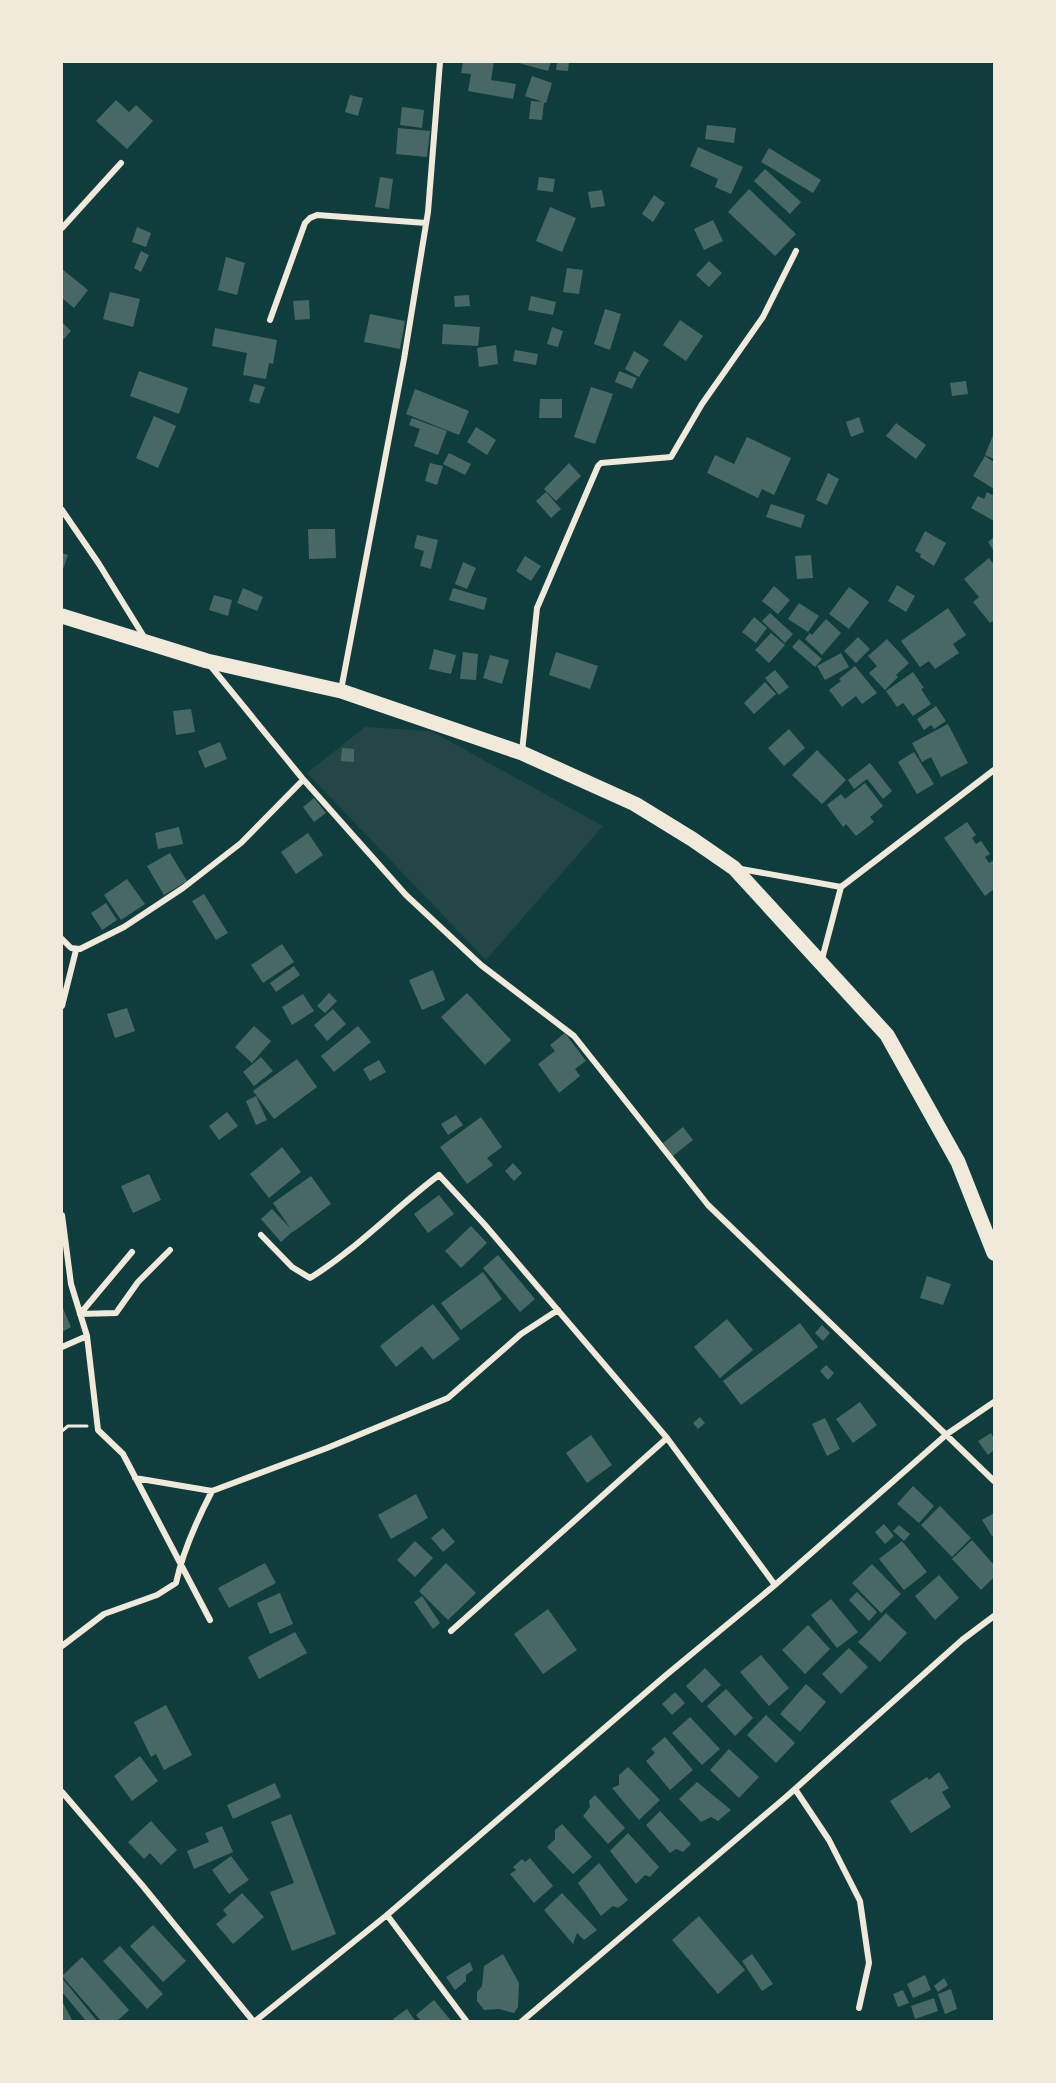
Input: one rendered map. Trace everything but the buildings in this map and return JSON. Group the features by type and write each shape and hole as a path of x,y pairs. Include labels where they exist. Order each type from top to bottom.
{"main road":[{"path":"62,616 207,661 341,691 522,753 635,804 692,839 734,868 886,1035 958,1162 994,1253"}],"street":[{"path":"341,691 404,359 426,223 440,62"},
{"path":"62,228 121,163"},
{"path":"270,320 306,223 310,218 317,214 426,223"},
{"path":"522,753 537,608 598,466 601,463 672,457 702,404 763,317 796,250"},
{"path":"62,510 99,564 147,643"},
{"path":"207,661 303,780 406,896 481,965 574,1036 708,1205 994,1481"},
{"path":"821,963 841,887 994,770"},
{"path":"62,939 76,950 124,927 183,888 241,843 303,780"},
{"path":"734,868 841,887"},
{"path":"62,1006 76,950"},
{"path":"261,1234 292,1268 310,1278 331,1266 407,1199 439,1175 486,1225 667,1438 775,1585"},
{"path":"62,1215 71,1284 87,1336 99,1432 123,1454 210,1620"},
{"path":"80,1314 116,1313 138,1282 171,1250"},
{"path":"80,1314 132,1252"},
{"path":"135,1478 212,1491 327,1448 448,1398 521,1334 558,1310"},
{"path":"62,1347 87,1336"},
{"path":"62,1792 142,1884 254,2022 387,1915 665,1676 775,1585 947,1434 994,1401"},
{"path":"451,1631 667,1438"},
{"path":"62,1646 104,1614 157,1595 176,1583 180,1564 197,1520 212,1491"},
{"path":"521,2022 795,1789 962,1640 994,1616"},
{"path":"795,1789 829,1840 860,1901 869,1963 860,2008"},
{"path":"387,1915 467,2022"}],"path":[{"path":"62,1431 68,1426 97,1426"}],"shaded area":[{"path":"365,727 431,731 603,826 486,960 307,773"}]}
